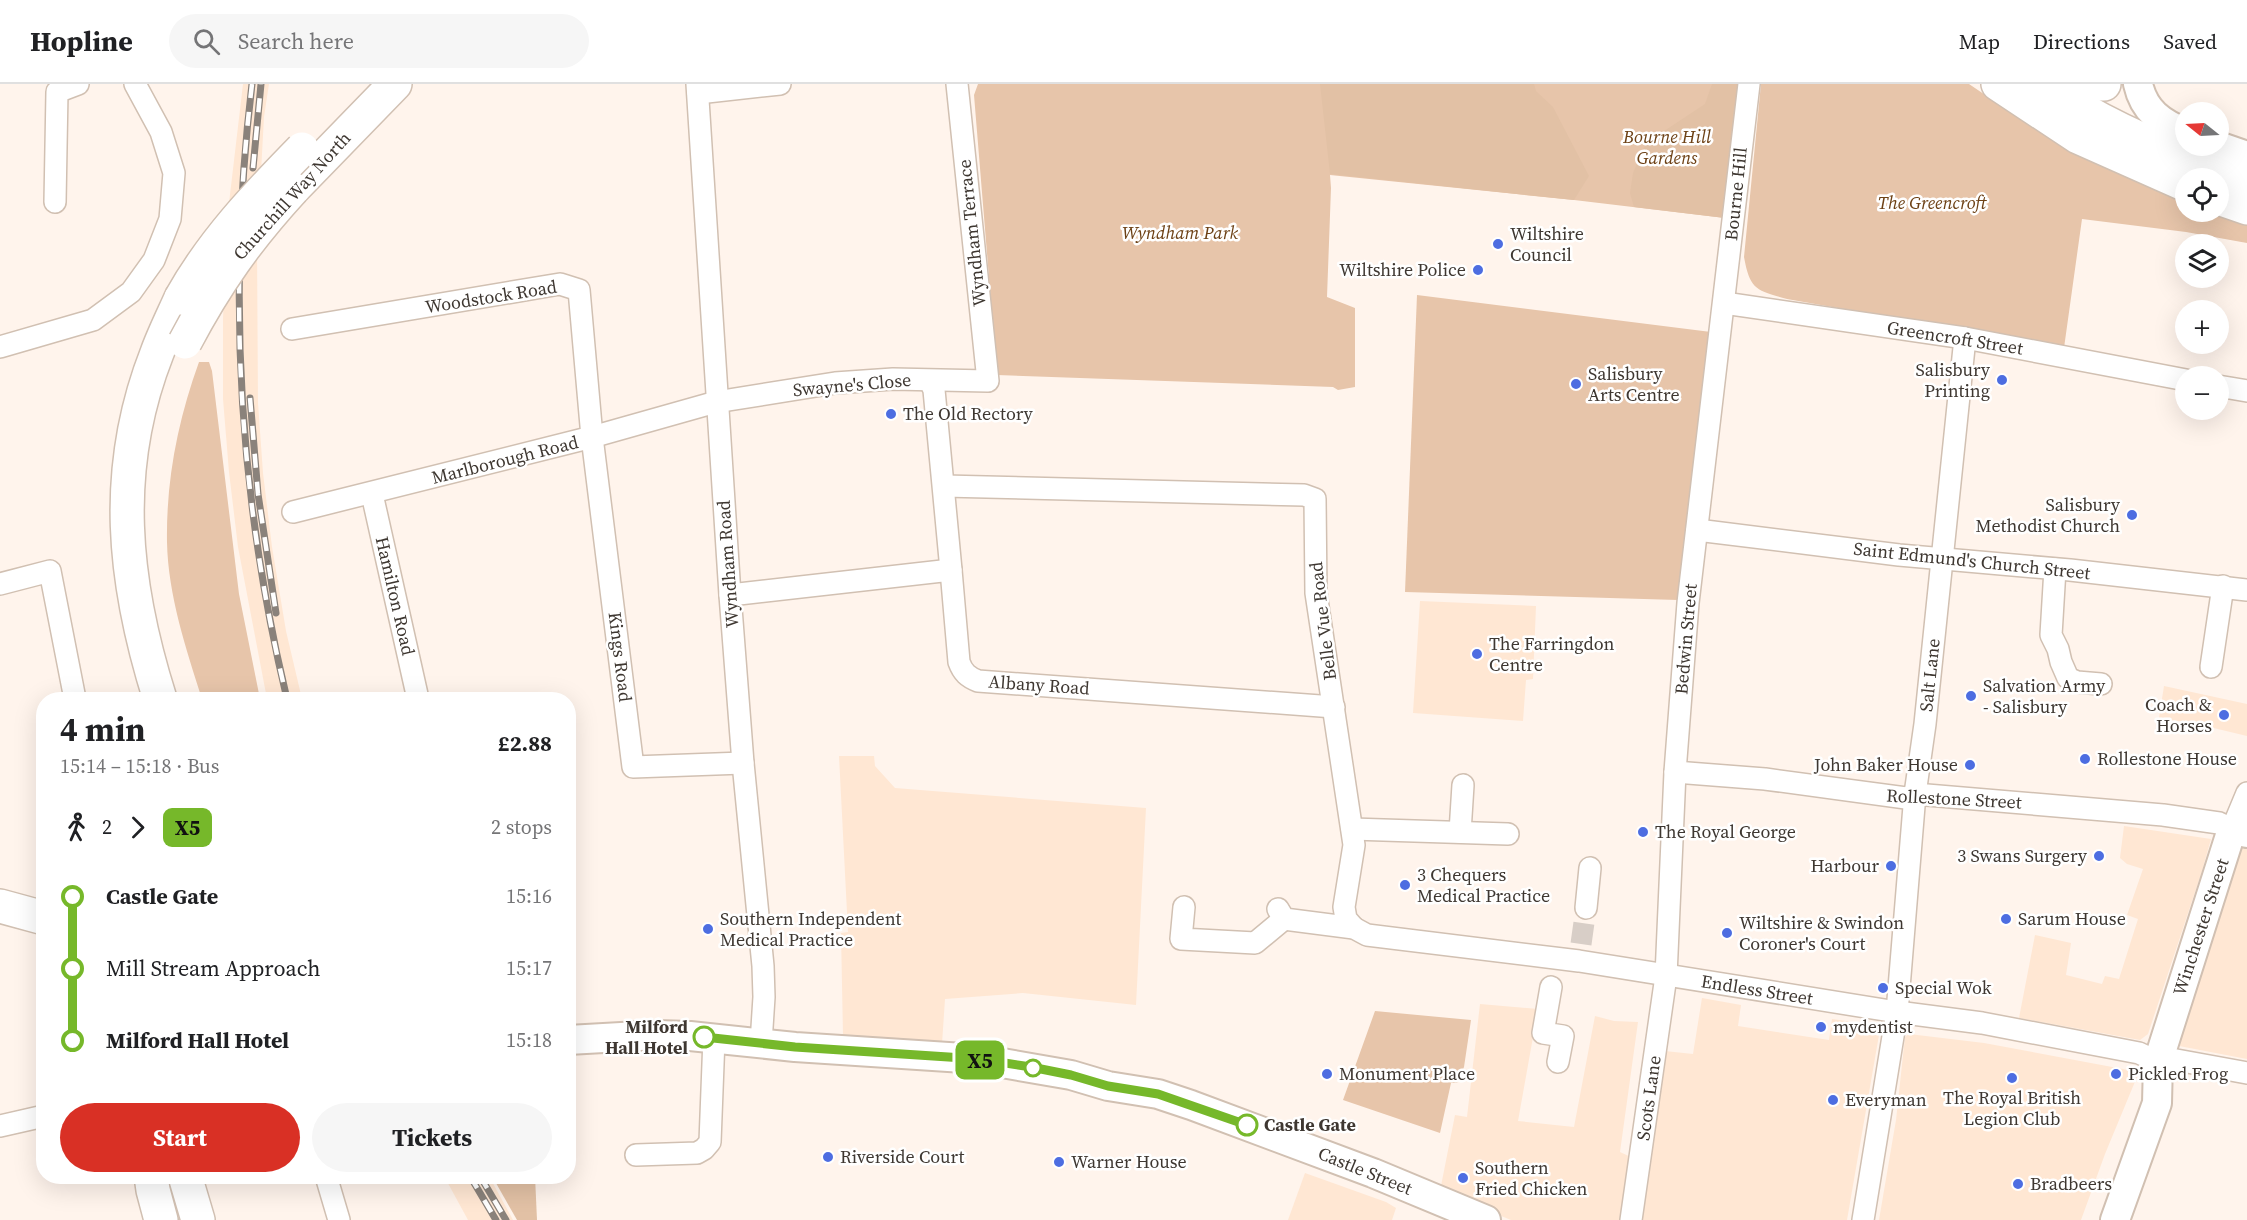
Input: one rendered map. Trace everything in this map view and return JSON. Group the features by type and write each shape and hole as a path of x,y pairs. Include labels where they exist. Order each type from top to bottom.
{"main road":[{"name":"Churchill Way North","path":"158,692 135,610 127,527 130,453 156,354 194,274 222,235 363,84"},
{"name":"Churchill Way North","path":"180,692 153,602 149,566 147,494 156,432 166,394 185,342 225,271 293,189 395,84"},
{"path":"1998,84 2078,137 2175,180"},
{"path":"2042,84 2087,114 2129,135 2247,181"},
{"path":"2086,84 2104,84"},
{"path":"2229,202 2247,208"},
{"path":"0,906 36,916"},
{"path":"152,1184 161,1220"}],"street":[{"path":"55,202 57,92 78,84"},
{"path":"0,346 93,320 131,292 154,260 170,219 174,173 161,132 135,84"},
{"path":"698,89 780,84"},
{"name":"Wyndham Terrace","path":"957,84 988,381"},
{"name":"Bourne Hill","path":"1724,303 1749,84"},
{"path":"2138,84 2144,101 2154,116 2175,129"},
{"name":"Wyndham Road","path":"698,89 730,595 743,764 764,966 761,1043"},
{"path":"2229,150 2247,156"},
{"name":"Woodstock Road","path":"292,329 560,284 579,290 592,437"},
{"name":"Greencroft Street","path":"1724,303 1965,338 2175,378"},
{"name":"Bedwin Street","path":"1666,976 1675,772 1688,603 1724,303"},
{"name":"Salt Lane","path":"1863,1220 1897,1012 1915,794 1925,724 1965,338"},
{"name":"Swayne's Close","path":"716,402 835,382 893,379 988,381"},
{"path":"730,595 951,570 934,390 930,381"},
{"path":"2229,388 2247,390"},
{"name":"Marlborough Road","path":"293,512 592,437 716,402"},
{"name":"Kings Road","path":"592,437 633,767 743,764"},
{"name":"Belle Vue Road","path":"944,486 1304,495 1315,499 1315,577 1354,845 1344,907 1346,919 1354,928"},
{"name":"Hamilton Road","path":"372,494 416,692"},
{"name":"Saint Edmund's Church Street","path":"1697,530 2247,590"},
{"path":"2055,569 2051,635 2061,662 2068,678 2077,682 2101,684"},
{"name":"Albany Road","path":"951,570 959,662 963,671 970,678 978,681 1334,707"},
{"path":"0,584 50,571 74,692"},
{"path":"2211,668 2223,586"},
{"name":"Rollestone Street","path":"1675,772 1765,779 1906,798 1915,794 2163,815 2219,823 2239,831"},
{"path":"1460,832 1463,785"},
{"name":"Winchester Street","path":"2115,1220 2157,1103 2158,1062 2239,831 2239,808 2247,793"},
{"path":"1352,829 1508,834"},
{"path":"1586,908 1590,868"},
{"name":"Endless Street","path":"1184,907 1181,939 1256,943 1281,914 1354,928 1367,935 1553,972 1580,952 1666,976 1982,1023 2139,1053 2158,1062"},
{"path":"1553,972 1543,1033 1563,1036 1558,1062"},
{"name":"Scots Lane","path":"1631,1220 1666,976"},
{"name":"Castle Street","path":"576,1040 657,1035 714,1038 979,1059 1071,1075 1108,1086 1158,1094 1360,1168 1486,1220"},
{"path":"636,1155 697,1153 710,1142 714,1038"},
{"path":"2158,1062 2171,1059 2247,1073"},
{"path":"0,1126 36,1118"},
{"path":"329,1184 339,1220"}],"shaded area":[{"path":"243,84 269,84 264,117 257,246 258,403 272,547 286,631 300,692 266,692 238,547 223,399 227,220"},
{"path":"1420,601 1536,606 1533,679 1526,680 1523,721 1413,713"},
{"name":"Coach & Horses","path":"2164,686 2247,704 2247,736 2159,718"},
{"path":"839,756 874,756 875,766 895,788 1146,808 1136,1005 1023,993 945,999 942,1044 843,1036 841,933 848,932"},
{"path":"2124,826 2211,839 2148,1034 2140,1040 2019,1018 2035,935 2071,943 2066,975 2102,984 2105,976 2119,979 2138,919 2127,915 2143,869 2127,864 2120,858"},
{"path":"2240,843 2247,845 2247,1059 2174,1045"},
{"path":"1702,998 1741,1005 1738,1026 1829,1040 1832,1019 1875,1025 1880,1029 1847,1220 1641,1220 1665,1051 1693,1054"},
{"path":"1480,1004 1538,1009 1518,1121 1574,1127 1595,1016 1614,1021 1638,1022 1620,1152 1633,1158 1624,1220 1511,1220 1440,1191 1455,1115 1467,1117"},
{"path":"1909,1034 1984,1043 2139,1072 2081,1220 1879,1220 1896,1120 1905,1037"},
{"path":"1305,1173 1386,1202 1396,1208 1392,1220 1288,1220"},
{"path":"448,1184 493,1184 513,1220 468,1220"}],"green space":[{"name":"Wyndham Park","path":"978,84 1738,84 1725,218 1330,175 1327,297 1355,308 1355,387 1338,390 1333,387 997,375 974,95"},
{"path":"1320,84 1534,84 1536,91 1553,107 1589,176 1574,200 1330,174"},
{"name":"Bourne Hill Gardens","path":"1712,84 1738,84 1725,218 1634,207 1630,193 1633,173 1646,143 1705,104"},
{"name":"The Greencroft","path":"1761,84 1969,84 2049,138 2098,165 2175,196 2175,222 2229,222 2229,218 2247,225 2247,243 2229,240 2229,234 2197,234 2082,219 2064,348 1787,299 1756,287 1749,276 1744,257"},
{"path":"1417,295 1711,332 1678,600 1405,592"},
{"path":"199,362 209,362 212,371 239,594 259,692 200,692 174,602 168,562 167,519 171,473 179,428"},
{"path":"1375,1011 1471,1020 1464,1067 1457,1083 1451,1083 1440,1133 1343,1100"},
{"path":"497,1184 535,1184 537,1220 517,1220"}],"tunnel":[{"path":"1581,944 1586,908"}],"railway":[{"path":"252,84 244,162 240,240 239,317 242,393 257,546 270,623 285,692"},
{"path":"253,168 261,84"},
{"path":"250,398 258,494 276,613"},
{"path":"475,1184 496,1220"},
{"path":"485,1184 506,1220"}],"bus line":[{"name":"X5","path":"704,1037 795,1047 979,1059 1031,1067 1090,1079 1108,1086 1158,1094 1247,1125"}],"place":[{"name":"Wiltshire Council","path":"1498,244"},
{"name":"Wiltshire Police","path":"1478,270"},
{"name":"Salisbury Printing","path":"2002,380"},
{"name":"Salisbury Arts Centre","path":"1576,384"},
{"name":"The Old Rectory","path":"891,414"},
{"name":"Salisbury Methodist Church","path":"2132,515"},
{"name":"The Farringdon Centre","path":"1477,654"},
{"name":"Salvation Army - Salisbury","path":"1971,696"},
{"name":"Coach & Horses","path":"2224,715"},
{"name":"Rollestone House","path":"2085,759"},
{"name":"John Baker House","path":"1970,765"},
{"name":"The Royal George","path":"1643,832"},
{"name":"3 Swans Surgery","path":"2099,856"},
{"name":"Harbour","path":"1891,866"},
{"name":"3 Chequers Medical Practice","path":"1405,885"},
{"name":"Sarum House","path":"2006,919"},
{"name":"Southern Independent Medical Practice","path":"708,929"},
{"name":"Wiltshire & Swindon Coroner's Court","path":"1727,933"},
{"name":"Special Wok","path":"1883,988"},
{"name":"mydentist","path":"1821,1027"},
{"name":"Milford Hall Hotel","path":"704,1037"},
{"name":"Monument Place","path":"1327,1074"},
{"name":"Pickled Frog","path":"2116,1074"},
{"name":"The Royal British Legion Club","path":"2012,1078"},
{"name":"Everyman","path":"1833,1100"},
{"name":"Castle Gate","path":"1247,1125"},
{"name":"Riverside Court","path":"828,1157"},
{"name":"Warner House","path":"1059,1162"},
{"name":"Southern Fried Chicken","path":"1463,1178"},
{"name":"Bradbeers","path":"2018,1184"}]}
